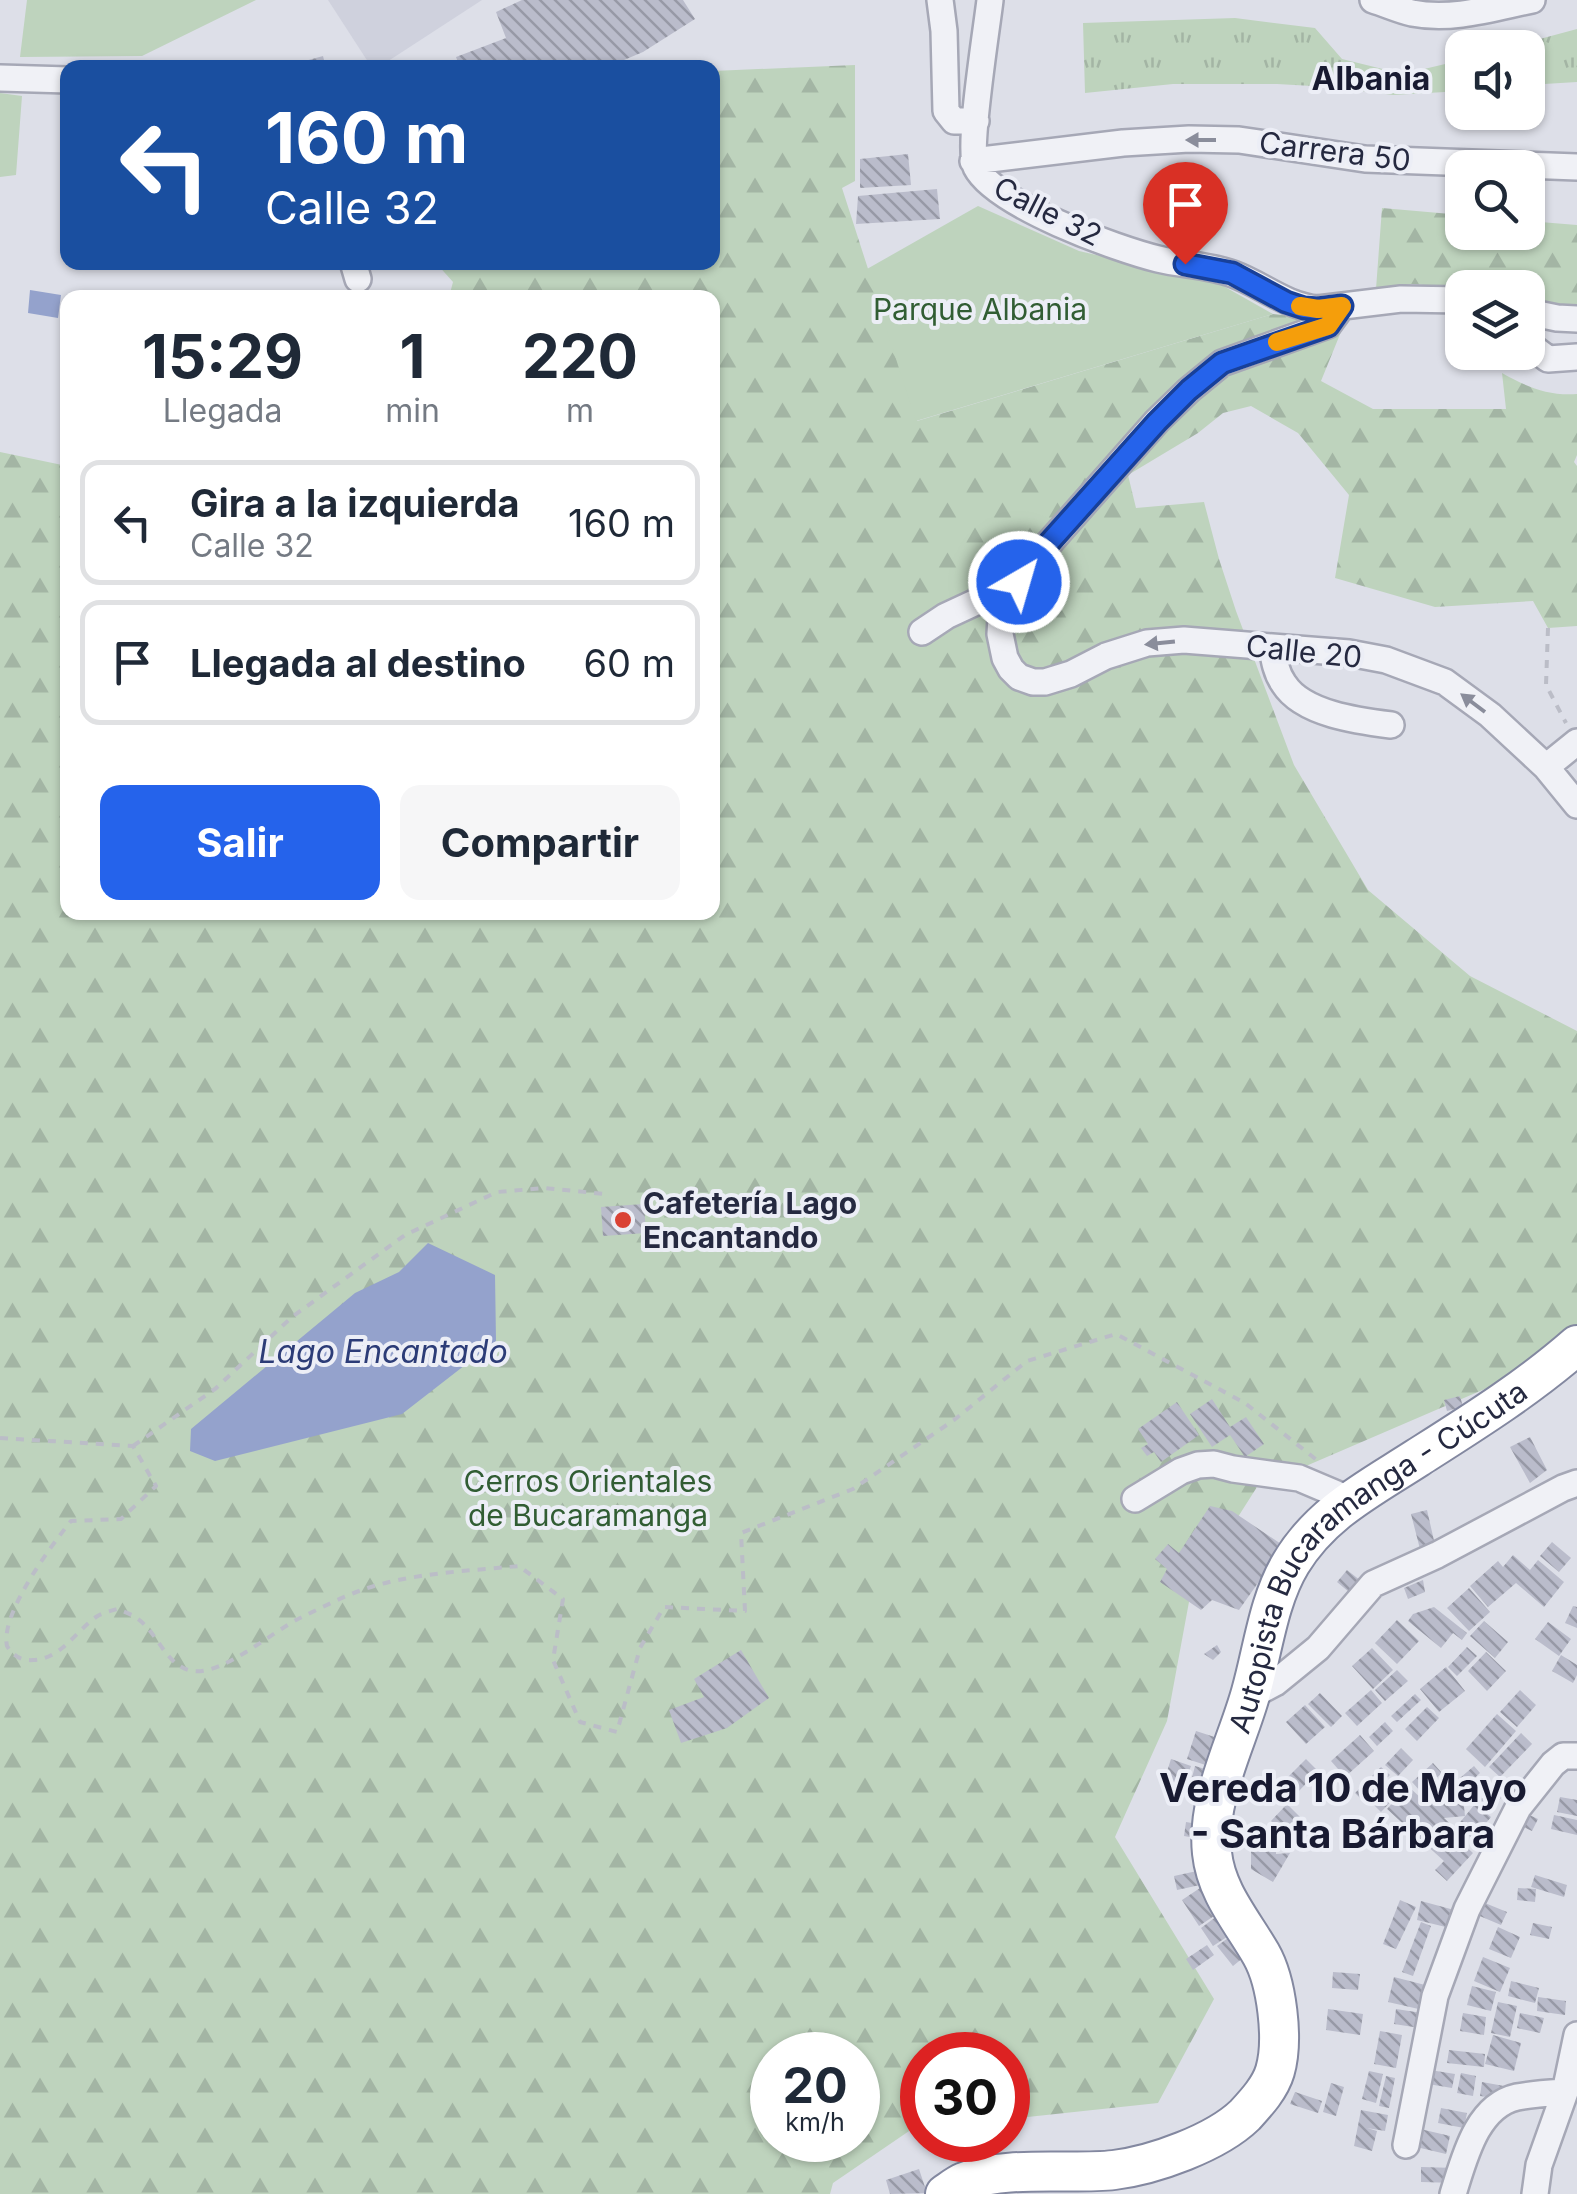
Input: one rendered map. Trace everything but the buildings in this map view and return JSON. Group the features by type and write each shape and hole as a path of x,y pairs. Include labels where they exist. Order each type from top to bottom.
{"highway":[{"name":"Autopista Bucaramanga - Cúcuta","path":"945,2194 965,2182 990,2176 1116,2170 1162,2158 1220,2133 1241,2118 1268,2085 1275,2071 1278,2032 1270,1974 1222,1890 1212,1848 1217,1801 1280,1585 1316,1529 1351,1500 1512,1396 1577,1345"}],"street":[{"path":"940,0 946,111 954,121 976,121"},
{"name":"Calle 32","path":"990,0 974,160 978,171 1000,192 1106,242 1162,260 1232,273 1304,308 1401,299 1445,300"},
{"path":"1373,0 1415,14 1434,15 1476,12 1532,0"},
{"path":"0,78 60,80"},
{"name":"Carrera 50","path":"974,160 1189,139 1238,140 1366,159 1577,167"},
{"path":"922,632 946,616 1019,582 1157,422 1222,363 1328,326 1342,306"},
{"path":"1545,316 1577,319"},
{"path":"1545,356 1577,357"},
{"name":"Calle 20","path":"1019,582 1000,618 1001,646 1010,669 1034,682 1071,674 1106,656 1147,643 1184,640 1349,653 1386,660 1445,682 1490,715 1546,766 1577,805"},
{"path":"1272,647 1285,688 1303,702 1351,720 1391,725"},
{"path":"1546,766 1576,742"},
{"path":"1135,1499 1181,1472 1214,1464 1299,1478 1351,1500"},
{"path":"1250,1696 1275,1683 1318,1648 1373,1584 1437,1556 1577,1483"},
{"path":"1406,2145 1435,1996 1467,1909 1518,1808 1553,1764 1563,1756 1577,1756"},
{"path":"1534,2194 1539,2165 1571,2099 1577,2034"},
{"path":"1454,2194 1470,2145 1486,2116 1512,2098 1571,2099"}],"path":[{"path":"1548,628 1546,685 1576,742"},
{"path":"0,1438 133,1446 215,1389 292,1317 406,1235 497,1192 546,1188 605,1194"},
{"path":"133,1446 156,1486 121,1520 71,1521 6,1610 2,1634 16,1657 33,1660 58,1653 98,1615 117,1609 137,1617 182,1668 196,1672 215,1668 297,1619 361,1590 424,1576 520,1566 563,1599 553,1660 580,1722 617,1732 640,1648 664,1606 745,1611 741,1534 853,1489 954,1420 1027,1361 1116,1334 1245,1403 1317,1460"}],"shaded area":[{"path":"328,0 482,0 390,60 367,60"}],"green space":[{"path":"27,0 256,0 142,56 20,57"},
{"path":"1235,18 1315,28 1342,59 1403,74 1445,64 1445,92 1393,95 1277,84 1173,84 1085,93 1083,23"},
{"path":"1577,29 1577,82 1545,84 1545,38"},
{"name":"Cerros Orientales de Bucaramanga","path":"855,65 855,181 842,188 917,421 1273,314 1345,322 1321,381 1373,409 1506,409 1502,373 1538,390 1577,394 1577,626 1548,628 1533,601 1435,607 1335,578 1349,495 1298,433 1251,406 1223,413 1198,433 1128,475 1136,508 1204,502 1236,611 1294,765 1368,890 1470,976 1577,1031 1577,1325 1508,1379 1257,1487 1191,1591 1167,1721 1115,1837 1214,1999 1158,2103 1030,2117 1030,2032 900,2032 900,2137 880,2151 880,2032 750,2032 750,2162 864,2162 833,2183 830,2194 0,2194 0,452 60,465 60,920 720,920 720,290 451,290 453,282 442,270 720,270 720,71"},
{"path":"0,93 22,96 16,175 0,177"},
{"name":"Parque Albania","path":"978,206 1079,251 1218,283 1273,314 916,421 867,269"},
{"path":"1382,208 1445,214 1445,250 1545,250 1545,222 1577,225 1577,309 1545,307 1545,270 1445,270 1445,287 1412,284 1376,289"}],"water":[{"path":"30,290 60,295 58,318 28,313"},
{"name":"Lago Encantado","path":"428,1243 495,1275 496,1341 402,1414 215,1461 190,1451 191,1429 355,1293 399,1272"}],"slow traffic":[{"path":"1277,342 1328,326 1342,306 1300,306"}],"place":[{"name":"Cafetería Lago Encantando","path":"623,1220"}],"district":[{"name":"Albania","path":"1371,78"},
{"name":"Vereda 10 de Mayo - Santa Bárbara","path":"1343,1810"}],"route":[{"path":"1019,582 1048,544 1189,390 1222,363 1328,326 1342,306 1304,308 1232,273 1185,264"}]}
